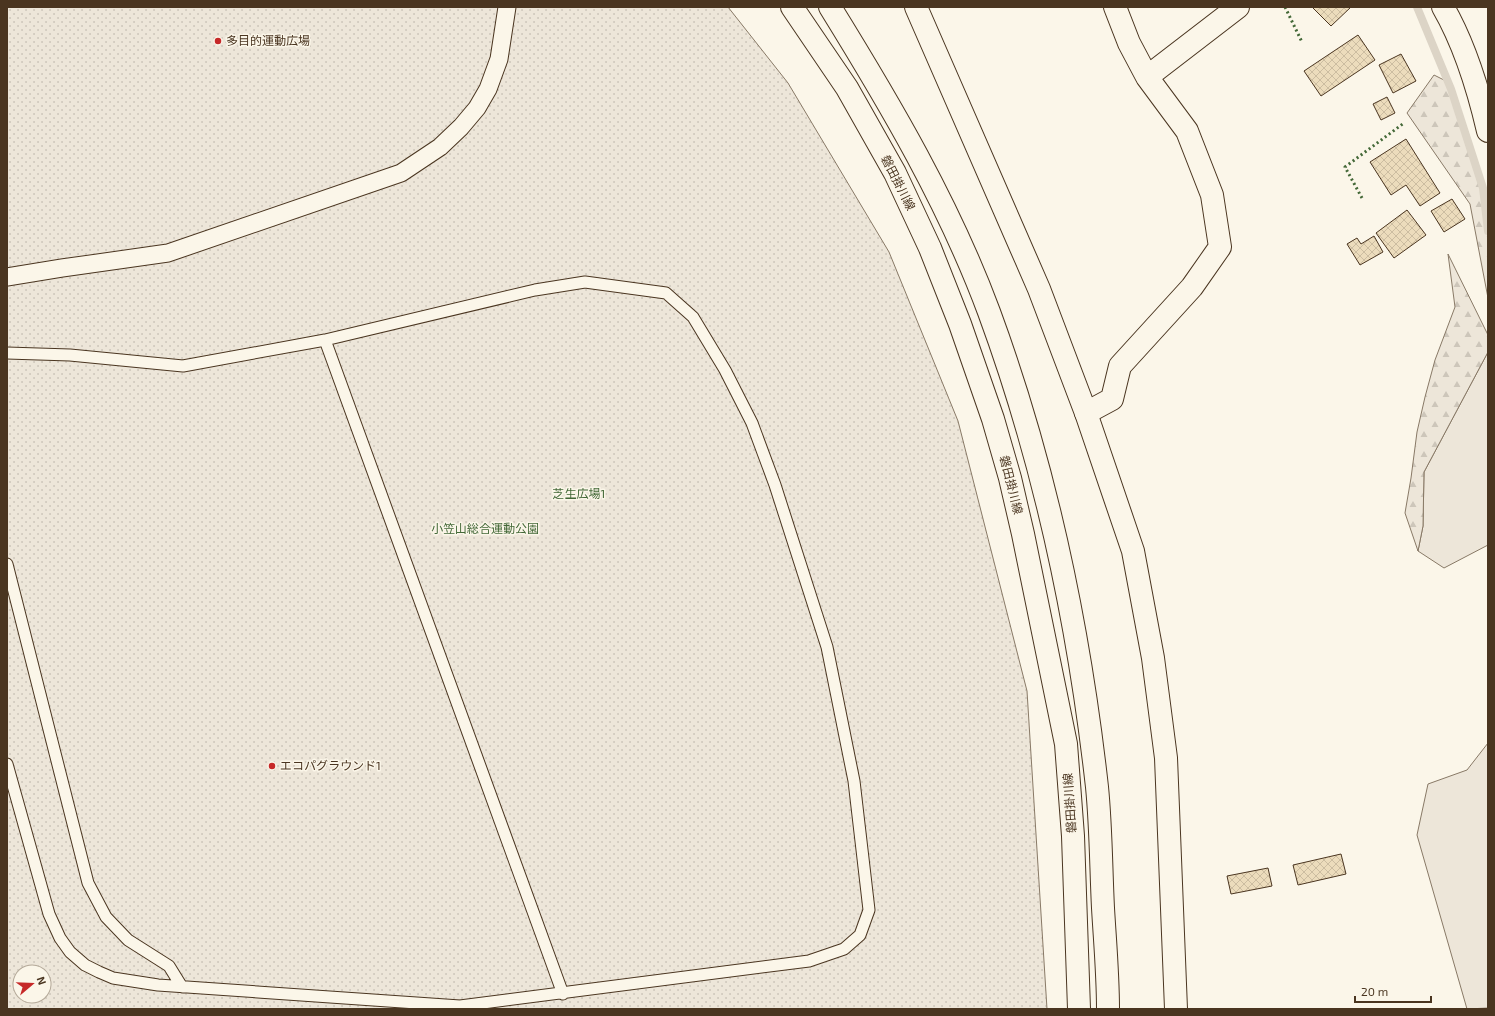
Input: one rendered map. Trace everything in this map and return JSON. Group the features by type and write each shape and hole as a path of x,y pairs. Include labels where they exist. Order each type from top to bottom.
{"main road":[{"name":"磐田掛川線","path":"792,7 847,88 895,173 930,248 960,324 996,426 1023,534 1066,744 1073,836 1079,1009"},
{"path":"830,7 875,79 920,159 955,231 989,311 1022,413 1046,495 1071,613 1097,788 1108,1009"},
{"path":"916,7 1039,289 1086,413 1133,551 1153,658 1166,758 1176,1009"},
{"path":"1086,413 1112,399 1120,366 1192,287 1220,248 1212,195 1187,131 1147,76 1129,43 1115,7"},
{"path":"1147,76 1238,7"},
{"path":"1443,7 1459,37 1479,95 1488,131"}],"street":[{"path":"7,277 168,254 401,173 440,147 461,127 477,108 488,89 498,59 507,7"}],"lane":[{"path":"7,353 70,355 182,366 325,340 535,290 585,282 666,293 693,317 725,370 752,423 772,478 827,647 854,782 869,910 860,935 844,949 809,961 563,994 460,1006 182,987 113,978 85,965 70,952 60,938 49,914 7,764"},
{"path":"325,340 563,994"},
{"path":"7,564 88,883 106,917 128,940 169,966 182,987"}],"green space":[{"name":"小笠山総合運動公園","path":"7,7 728,7 788,83 889,252 958,421 1027,691 1047,1009 7,1009"},
{"path":"1434,75 1448,82 1476,167 1488,223 1488,298 1470,204 1407,113"},
{"path":"1448,254 1488,335 1488,352 1424,472 1423,526 1418,551 1405,513 1417,432 1425,397 1435,360 1455,307"},
{"path":"1488,352 1488,545 1444,568 1418,551 1423,526 1424,472"},
{"path":"1488,743 1488,1008 1467,1009 1417,835 1428,784 1467,770"}],"building":[{"path":"1312,7 1351,7 1331,26"},
{"path":"1358,35 1375,60 1321,96 1304,71"},
{"path":"1401,54 1416,81 1393,93 1379,65"},
{"path":"1387,97 1395,113 1381,120 1373,104"},
{"path":"1406,139 1440,193 1420,206 1406,185 1391,195 1370,162"},
{"path":"1452,199 1465,219 1444,232 1431,211"},
{"path":"1407,210 1426,235 1394,258 1376,233"},
{"path":"1374,236 1383,252 1360,265 1347,244 1357,238 1361,244"},
{"path":"1341,854 1346,874 1298,885 1293,865"},
{"path":"1268,868 1272,886 1231,894 1227,876"}],"waterway":[{"path":"1417,7 1451,89 1483,188 1488,231"}],"hedge":[{"path":"1285,7 1302,42"},
{"path":"1362,198 1345,167 1404,123"}],"place":[{"name":"多目的運動広場","path":"218,41"},
{"name":"エコパグラウンド1","path":"272,766"}],"park label":[{"name":"芝生広場1","path":"579,494"}]}
